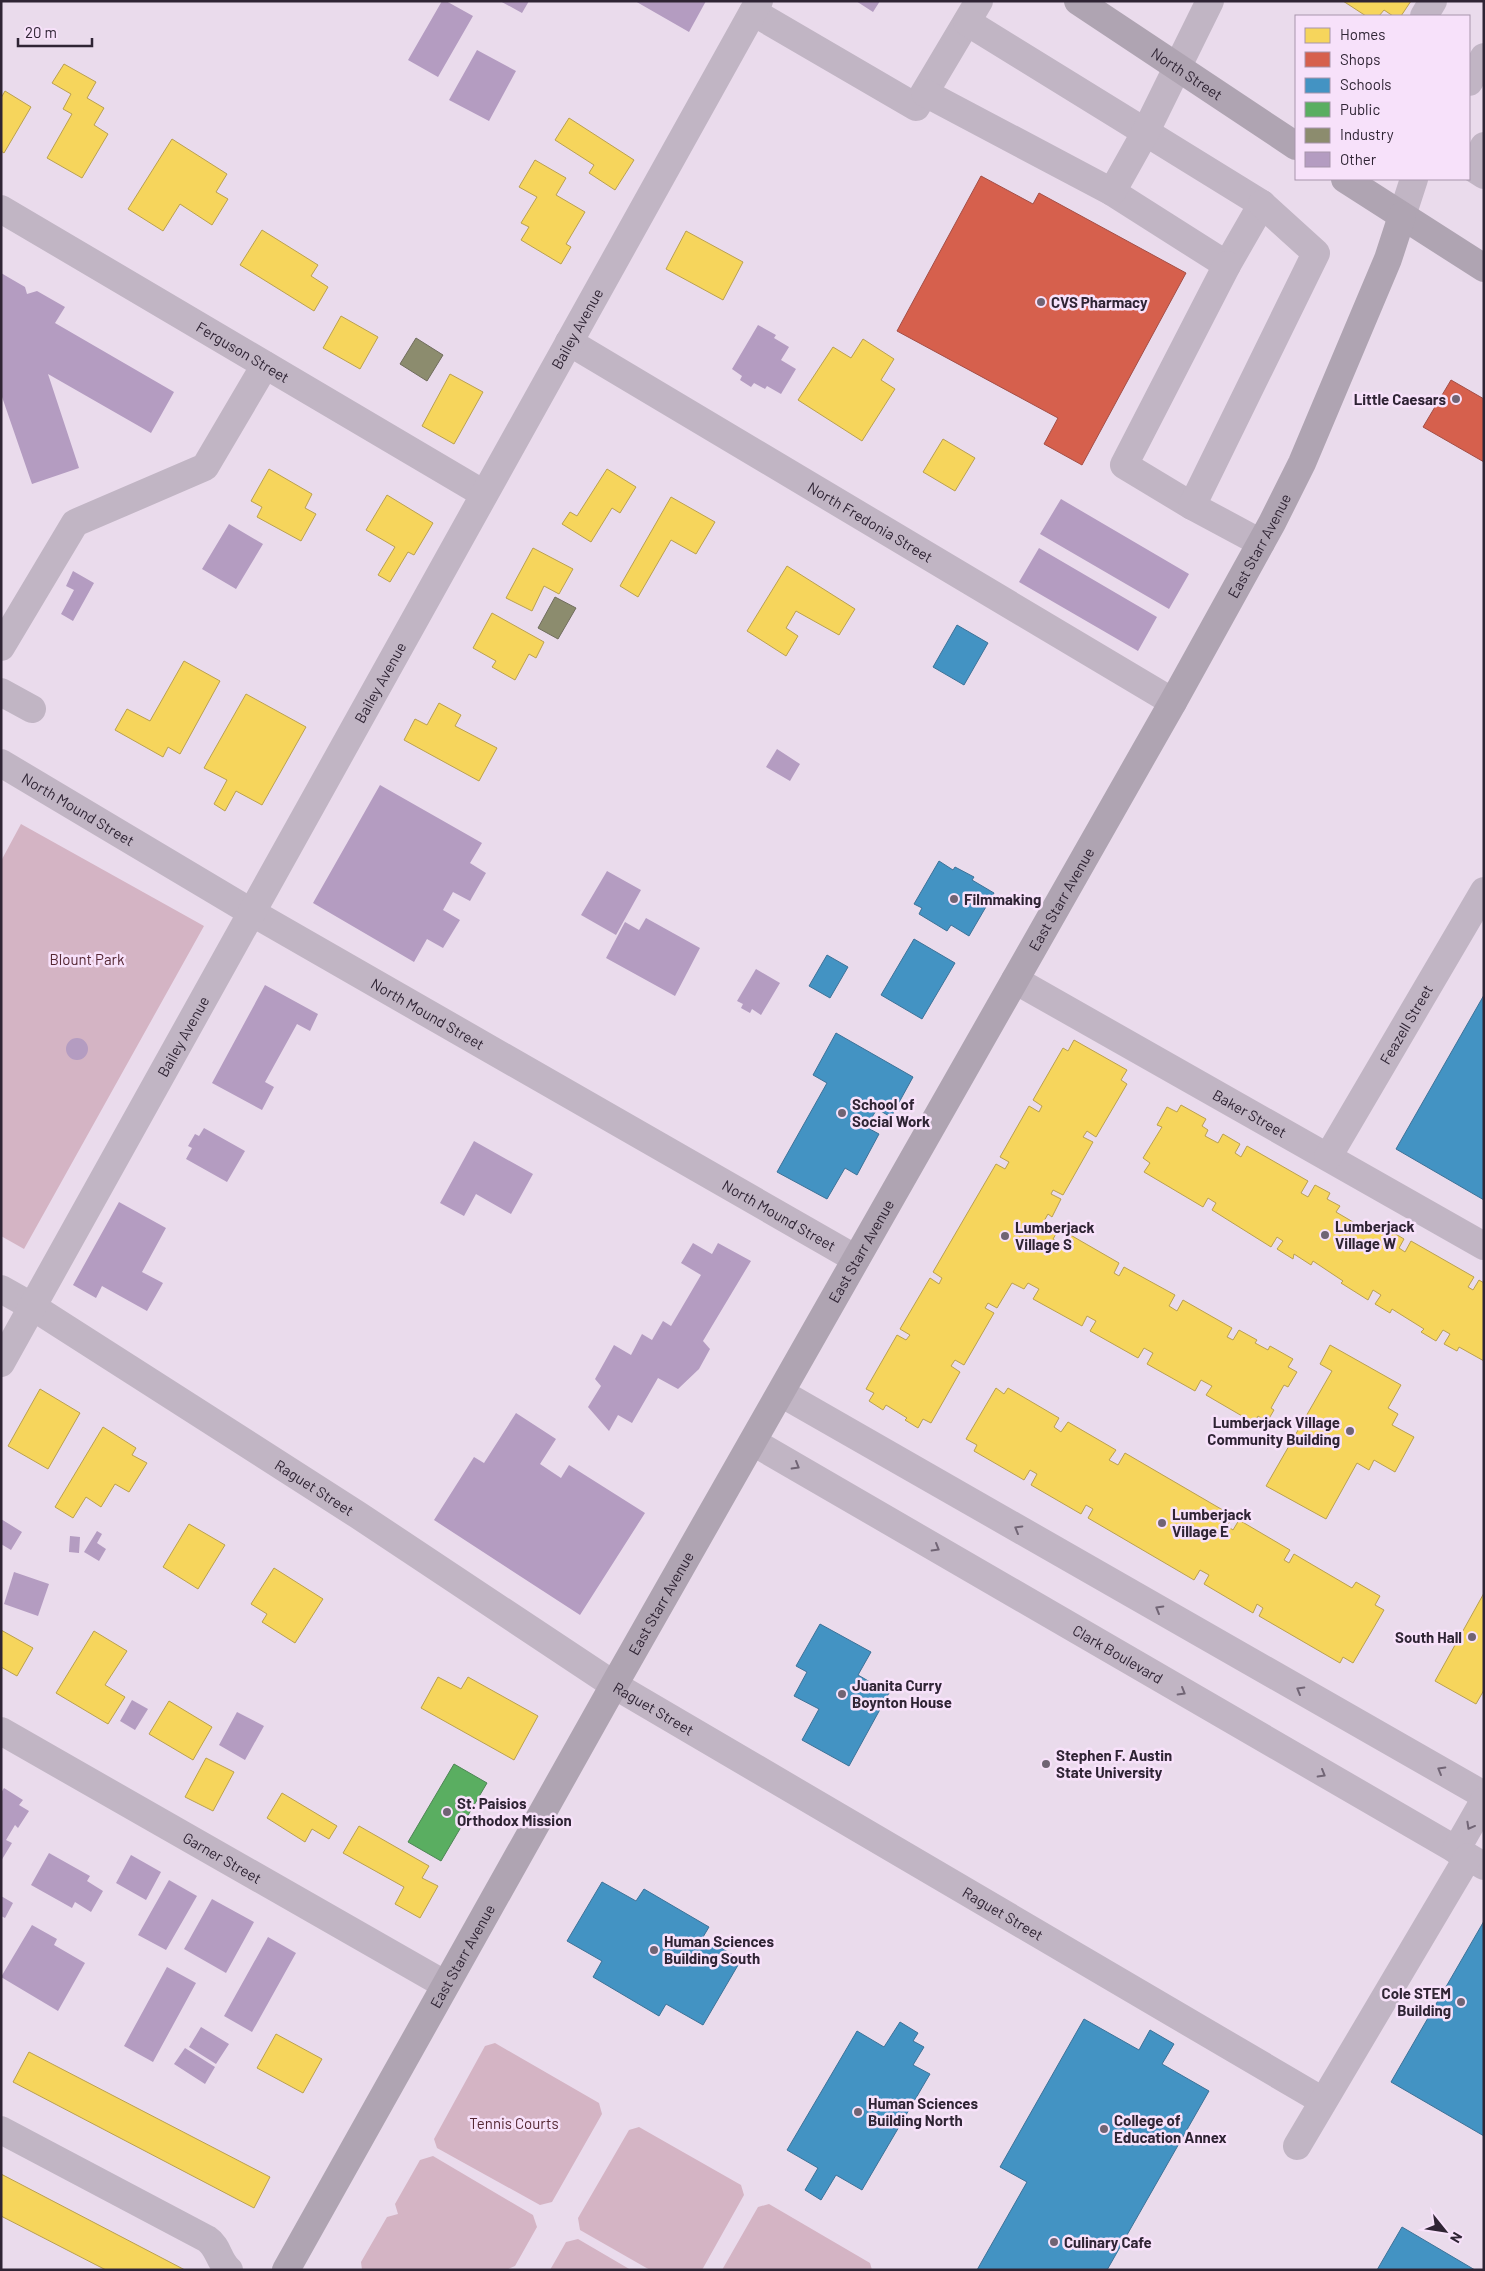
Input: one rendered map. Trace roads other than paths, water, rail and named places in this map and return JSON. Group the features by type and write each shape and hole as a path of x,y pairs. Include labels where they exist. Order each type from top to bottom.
{"main road":[{"name":"North Street","path":"1078,1 1295,145"},
{"path":"1347,180 1484,268"},
{"name":"East Starr Avenue","path":"286,2270 444,1984 1173,702 1261,543 1302,463 1388,259 1402,216"}],"street":[{"path":"1112,192 1145,133 1210,1"},
{"path":"1425,15 1433,1"},
{"path":"756,7 916,108 973,12 1145,133 1262,204 1316,253 1192,506"},
{"name":"Bailey Avenue","path":"1,1363 756,7"},
{"path":"1470,80 1484,57"},
{"path":"925,93 1112,192 1227,265"},
{"path":"1470,93 1484,100"},
{"path":"1484,146 1472,168 1484,175"},
{"path":"1402,216 1414,180"},
{"path":"1261,543 1192,506 1124,465 1227,265 1262,204"},
{"name":"Ferguson Street","path":"1,209 484,494"},
{"name":"North Fredonia Street","path":"570,342 1173,702"},
{"path":"1,647 76,523 205,467 265,365"},
{"path":"1,692 32,709"},
{"name":"North Mound Street","path":"1,763 251,912 856,1259"},
{"name":"Feazell Street","path":"1328,1157 1484,891"},
{"name":"Baker Street","path":"1015,980 1484,1246"},
{"name":"Raguet Street","path":"1,1289 33,1307 358,1515 614,1684 1323,2101"},
{"path":"781,1393 1484,1794"},
{"name":"Clark Boulevard","path":"753,1442 1469,1858"},
{"name":"Garner Street","path":"1,1731 444,1984"},
{"path":"1297,2146 1469,1858 1484,1801"},
{"path":"1,2130 214,2243 224,2265 229,2270"}],"place":[{"name":"CVS Pharmacy","path":"1041,302"},
{"name":"Little Caesars","path":"1456,399"},
{"name":"Filmmaking","path":"954,899"},
{"name":"School of Social Work","path":"842,1113"},
{"name":"Lumberjack Village W","path":"1325,1235"},
{"name":"Lumberjack Village S","path":"1005,1236"},
{"name":"Lumberjack Village Community Building","path":"1350,1431"},
{"name":"Lumberjack Village E","path":"1162,1523"},
{"name":"South Hall","path":"1472,1637"},
{"name":"Juanita Curry Boynton House","path":"842,1694"},
{"name":"Stephen F. Austin State University","path":"1046,1764"},
{"name":"St. Paisios Orthodox Mission","path":"447,1812"},
{"name":"Human Sciences Building South","path":"654,1950"},
{"name":"Cole STEM Building","path":"1461,2002"},
{"name":"Human Sciences Building North","path":"858,2112"},
{"name":"College of Education Annex","path":"1104,2129"},
{"name":"Culinary Cafe","path":"1054,2242"}],"park label":[{"name":"Blount Park","path":"87,959"},
{"name":"Tennis Courts","path":"514,2123"}]}
